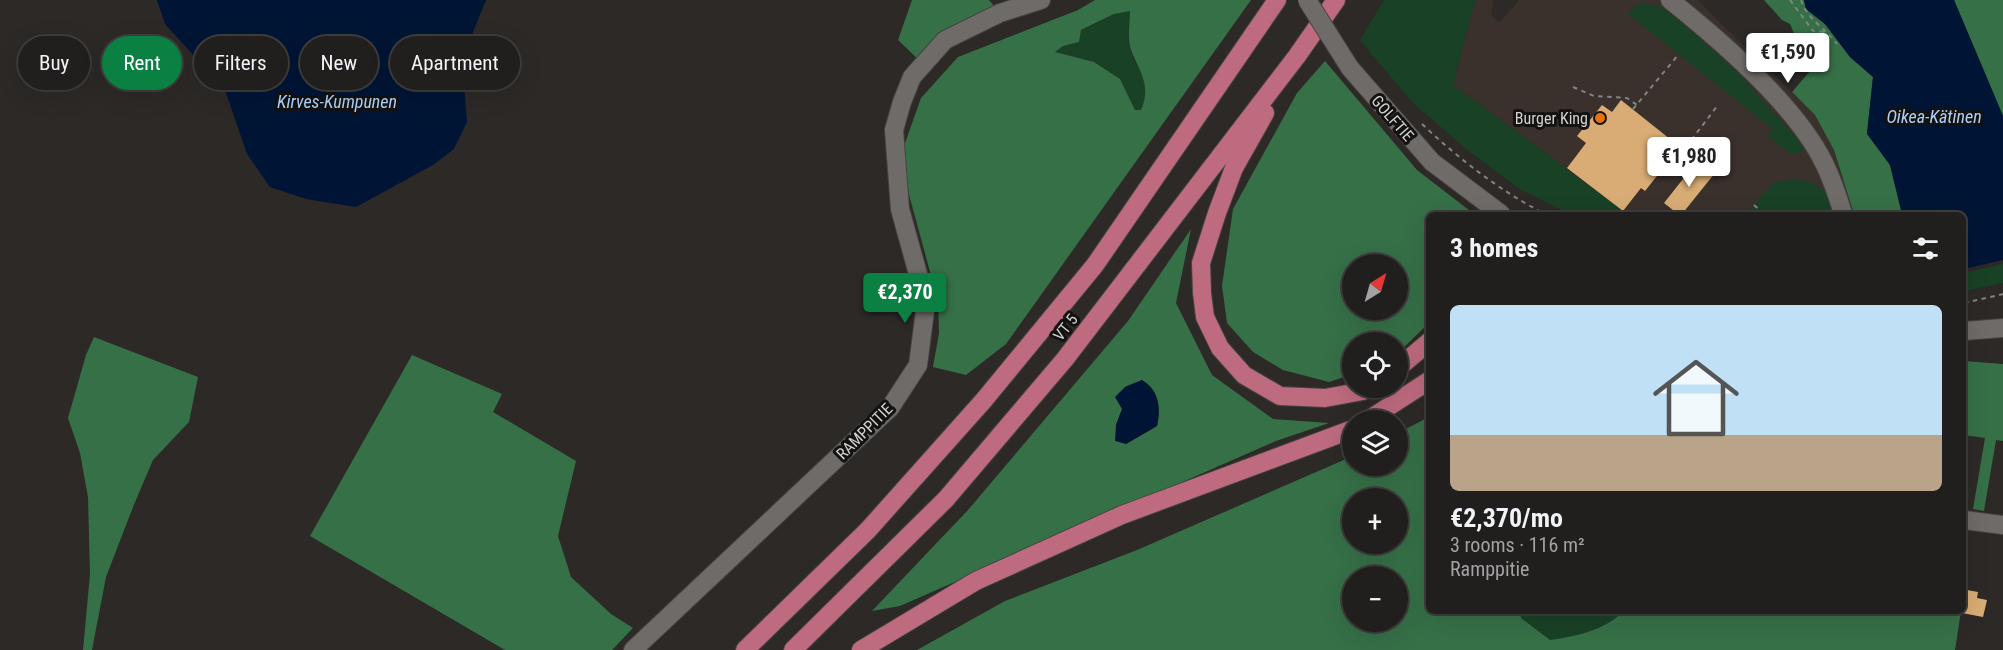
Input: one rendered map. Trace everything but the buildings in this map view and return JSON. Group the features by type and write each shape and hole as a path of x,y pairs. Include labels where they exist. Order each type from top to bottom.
{"highway":[{"name":"VT 5","path":"745,650 868,530 984,400 1095,265 1277,0"},
{"name":"VT 5","path":"793,650 961,482 1065,359 1297,56 1336,0"},
{"path":"1297,56 1234,168 1216,213 1201,263 1202,293 1206,317 1220,348 1244,375 1280,396 1325,398 1342,395"},
{"path":"1408,360 1426,344"},
{"path":"1384,410 1426,383"},
{"path":"861,650 976,581 1122,515 1342,433"}],"street":[{"name":"RAMPPITIE","path":"633,650 890,408 918,365 926,303 900,209 894,130 912,77 922,63 945,40 998,7 1041,0"},
{"name":"GOLFTIE","path":"1307,0 1350,68 1432,162 1498,212"},
{"path":"1670,0 1751,71 1782,104 1824,161 1843,212"},
{"path":"1966,331 2003,328"},
{"path":"1966,520 2003,525"}],"path":[{"path":"1790,0 1813,31 1828,32"},
{"path":"1801,0 1805,13 1828,32 1837,44"},
{"path":"1633,109 1679,54"},
{"path":"1573,87 1594,96 1627,98 1637,105"},
{"path":"1686,147 1718,105"},
{"path":"1420,123 1514,198 1541,212"},
{"path":"1754,205 1762,212"},
{"path":"1966,303 2003,294"}],"shaded area":[{"path":"1475,0 1493,0 1491,16 1500,22 1519,0 1697,0 1815,115 1834,150 1853,212 1832,212 1775,182 1748,212 1625,212 1453,85"}],"green space":[{"path":"912,0 989,0 1000,13 922,63 898,40"},
{"path":"1095,0 1251,0 1006,344 966,375 933,367 939,333 938,301 908,191 904,146 921,98 958,57 1078,10","holes":["1130,11 1130,45 1145,86 1141,110 1135,110 1120,79 1094,62 1055,52 1063,46 1079,42 1081,30 1114,14"]},
{"path":"1384,0 1475,0 1453,85 1625,212 1565,212 1518,188 1465,148 1411,101 1360,40"},
{"path":"1764,0 1804,0 1806,9 1825,24 1850,57 1873,77 1867,133 1890,165 1902,212 1853,212 1834,150 1815,115 1792,92 1810,71 1790,24 1782,20"},
{"path":"1954,0 2003,0 2003,116"},
{"path":"1638,3 1660,6 1740,75 1798,140 1803,149 1801,154 1789,153 1768,137 1773,129 1628,14"},
{"path":"1131,10 1129,44 1143,77 1146,91 1141,110 1135,110 1120,79 1094,62 1054,52 1063,46 1079,42 1081,31 1114,14"},
{"path":"1325,61 1417,170 1471,212 1426,212 1426,326 1408,343 1408,332 1342,332 1342,378 1329,382 1283,370 1253,352 1227,323 1222,286 1233,209 1297,93"},
{"path":"1796,179 1812,183 1826,194 1835,212 1748,212 1775,182"},
{"path":"1191,229 1176,303 1212,375 1273,419 1329,423 1276,441 900,606 872,611 968,510 1128,321","holes":["1142,380 1148,384 1157,400 1159,413 1157,426 1126,444 1116,425 1122,409 1125,387"]},
{"path":"2003,264 2003,283 1966,291 1966,273"},
{"path":"94,337 198,377 189,422 153,460 133,507 106,577 92,650 83,650 90,574 88,497 80,453 68,418 86,355"},
{"path":"412,355 502,394 493,412 576,461 558,536 571,577 611,614 633,628 612,650 505,650 310,536"},
{"path":"1966,361 2003,364 2003,441 1996,440 1984,511 1973,509 1985,438 1966,435"},
{"path":"1426,419 1426,614 1520,614 1521,618 1550,640 1598,628 1621,614 1961,614 1955,650 917,650 1005,601 1137,550 1342,461 1342,476 1408,476 1408,428"},
{"path":"1519,614 1621,614 1598,628 1550,640 1520,618"}],"water":[{"name":"Kirves-Kumpunen","path":"157,0 486,0 471,36 390,36 390,90 464,90 467,122 454,149 433,165 356,207 306,199 270,187 247,154 225,90 288,90 288,36 194,36 194,56 182,43 182,36 176,36 165,24"},
{"name":"Oikea-Kätinen","path":"1804,0 1954,0 2003,116 2003,260 1966,269 1966,212 1902,212 1890,165 1867,134 1873,77 1850,57 1825,24 1806,9"},
{"path":"1142,380 1152,389 1157,400 1159,413 1157,426 1126,444 1115,441 1116,425 1122,409 1115,397 1125,387"}],"place":[{"name":"Burger King","path":"1600,118"}]}
